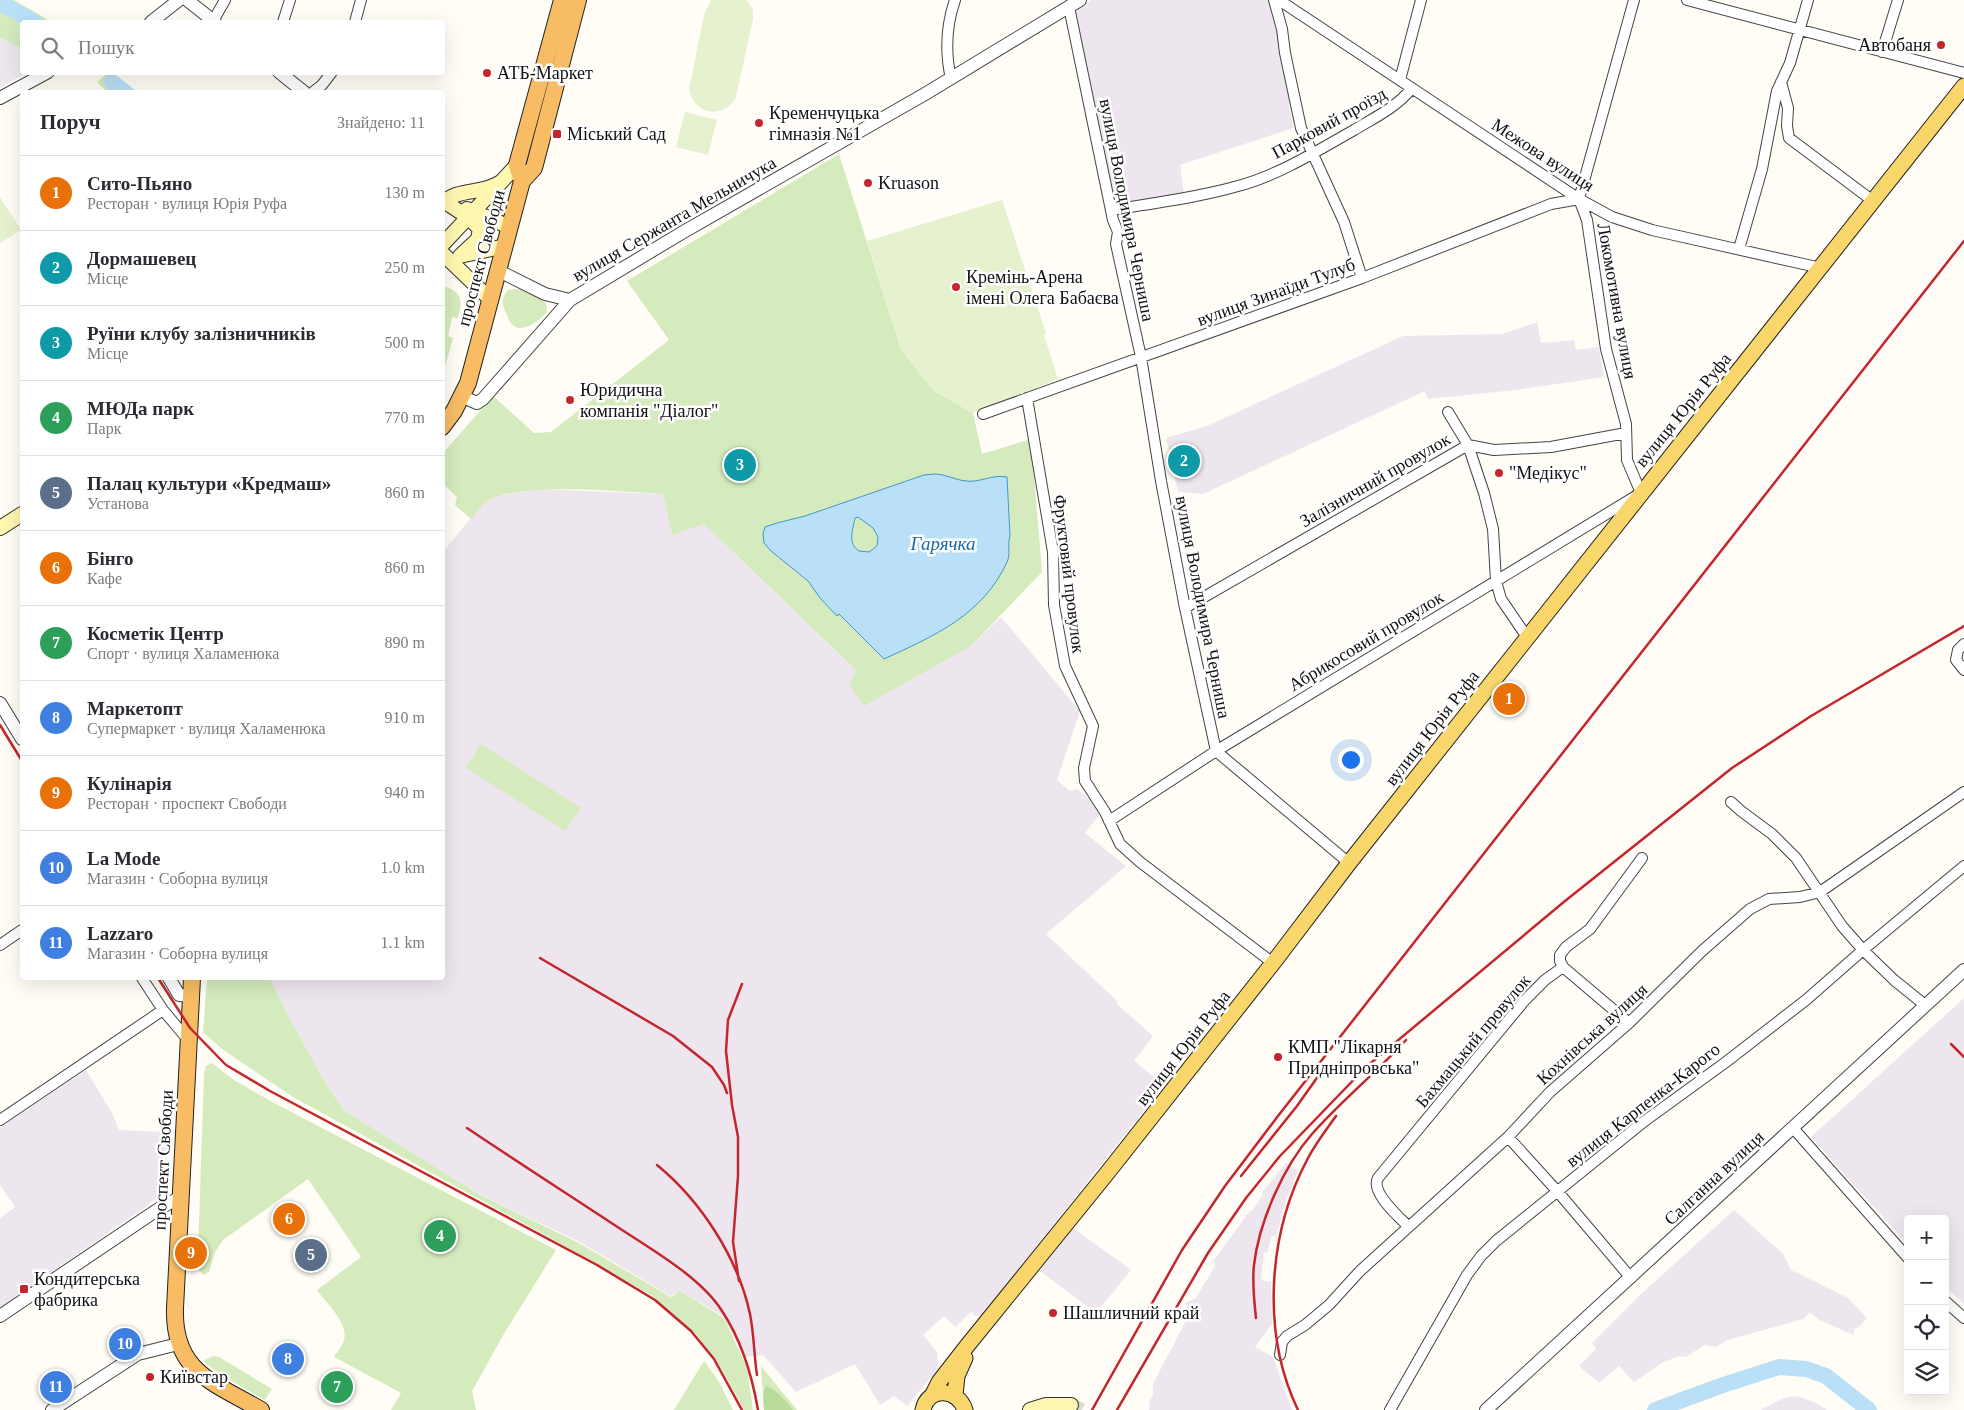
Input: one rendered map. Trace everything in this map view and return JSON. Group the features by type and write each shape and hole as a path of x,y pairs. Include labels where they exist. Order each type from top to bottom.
{"highway":[{"name":"проспект Свободи","path":"445,422 468,383 510,227 517,165 562,0"},
{"name":"проспект Свободи","path":"514,180 534,168 578,0"},
{"name":"проспект Свободи","path":"178,1344 175,1317 192,980"},
{"path":"178,1344 185,1359 199,1374 261,1410"}],"main road":[{"name":"вулиця Юрія Руфа","path":"925,1405 939,1382 1108,1172 1641,492 1964,86"},
{"path":"445,201 454,195 514,180"},
{"path":"473,243 465,243 459,238 458,231 514,180"},
{"path":"445,203 470,219 480,229 480,236 473,243 447,254"},
{"path":"470,219 510,227"},
{"path":"447,254 470,219"},
{"path":"447,254 505,246"},
{"path":"447,254 491,300"},
{"path":"0,528 20,515"},
{"path":"955,1395 957,1376 980,1331"},
{"path":"925,1405 944,1392 955,1395 963,1404 965,1410"},
{"path":"1030,1410 1046,1405 1071,1405"}],"street":[{"path":"154,20 179,0"},
{"path":"186,0 211,20"},
{"path":"215,20 225,0"},
{"path":"284,20 290,0"},
{"path":"356,20 361,0"},
{"path":"951,78 947,61 947,37 955,0"},
{"path":"1274,0 1282,29 1301,128 1344,222 1362,278"},
{"name":"Межова вулиця","path":"1279,0 1579,199 1612,216 1652,230 1821,268"},
{"path":"1400,80 1421,0"},
{"path":"1579,199 1634,0"},
{"path":"1687,0 1964,73"},
{"path":"1739,249 1762,169 1772,116 1781,82 1790,64 1808,0"},
{"path":"1882,52 1898,0"},
{"name":"вулиця Сержанта Мельничука","path":"461,396 477,403 483,399 570,300 685,231 951,78 1074,3"},
{"name":"вулиця Володимира Черниша","path":"1074,3 1112,220 1118,232 1116,244 1141,357 1185,608 1216,751"},
{"path":"0,98 42,75"},
{"path":"283,75 302,90"},
{"path":"316,90 330,75"},
{"path":"1781,82 1788,108 1787,126 1789,138 1873,201"},
{"name":"Парковий проїзд","path":"1111,210 1239,186 1279,170 1313,154 1392,107 1404,98 1412,88"},
{"name":"вулиця Зинаїди Тулуб","path":"983,414 1362,278 1551,204 1579,199"},
{"name":"Локомотивна вулиця","path":"1579,199 1587,220 1606,349 1626,424 1627,460 1641,492"},
{"name":"вулиця Сержанта Мельничука","path":"499,271 545,294 570,300"},
{"name":"Фруктовий провулок","path":"1027,398 1053,552 1054,605 1065,666 1093,726 1084,768 1085,780 1109,820 1120,844 1140,862 1273,963"},
{"path":"1448,412 1468,445 1484,493 1493,529 1496,581 1502,599 1527,637"},
{"name":"Залізничний провулок","path":"1185,608 1468,445 1494,450 1551,447 1626,433"},
{"name":"Абрикосовий провулок","path":"1109,820 1216,751 1641,492"},
{"path":"1964,644 1958,650 1956,660 1964,670"},
{"path":"0,703 20,736"},
{"path":"1216,751 1349,863"},
{"name":"Кохнівська вулиця","path":"1280,1355 1282,1342 1288,1336 1329,1305 1360,1271 1508,1137 1550,1092 1629,1023 1702,951 1761,902 1780,897 1811,896 1820,892 1964,792"},
{"path":"1731,802 1772,834 1796,858 1842,926 1863,950 1894,980 1925,1005"},
{"path":"1629,1023 1563,967 1560,961 1560,954 1566,947 1590,929 1642,858"},
{"name":"вулиця Карпенка-Карого","path":"1390,1410 1467,1275 1481,1256 1496,1241 1642,1123 1726,1062 1806,1000 1964,866"},
{"path":"0,944 20,931"},
{"name":"Бахмацький провулок","path":"1408,1226 1377,1190 1376,1182 1378,1178 1525,1000 1545,980 1563,967"},
{"name":"Салганна вулиця","path":"1486,1410 1964,970"},
{"path":"143,980 162,1010 189,1041"},
{"path":"170,980 179,995 191,996"},
{"path":"0,1120 162,1010"},
{"path":"1793,1128 1904,1253"},
{"path":"1508,1137 1558,1192 1631,1278"},
{"path":"0,1316 157,1210 182,1196"},
{"path":"1949,1304 1964,1318"},
{"path":"52,1410 138,1354 178,1344"}],"shaded area":[{"path":"1091,0 1271,0 1279,29 1293,128 1180,165 1184,193 1116,206 1074,11"},
{"path":"0,38 20,48 20,75 23,75 0,88"},
{"path":"1537,322 1541,343 1574,340 1576,350 1599,347 1604,377 1516,390 1428,399 1425,391 1203,494 1178,492 1166,438 1207,426 1403,336 1503,334"},
{"path":"538,489 663,494 672,535 704,524 856,670 971,646 1001,617 1080,711 1057,780 1070,791 1077,789 1103,810 1085,833 1126,866 1046,934 1117,1001 1117,1004 1153,1036 1134,1061 1164,1085 981,1316 975,1316 971,1312 955,1327 944,1316 923,1335 937,1352 938,1369 907,1406 894,1396 880,1405 855,1364 796,1392 763,1355 744,1357 723,1316 680,1291 671,1296 576,1240 480,1195 345,1111 329,1089 291,1021 271,980 445,980 445,550 484,502 499,496"},
{"path":"1964,998 1964,1304 1949,1290 1949,1215 1904,1215 1904,1241 1811,1137"},
{"path":"86,1070 112,1113 119,1130 169,1132 164,1191 147,1206 0,1307 0,1218 15,1207 0,1185 0,1128"},
{"path":"1286,1163 1298,1171 1285,1204 1276,1237 1271,1236 1268,1252 1264,1253 1261,1280 1271,1282 1272,1324 1255,1347 1273,1357 1292,1410 1149,1410 1153,1394 1153,1384 1190,1313 1185,1303 1196,1298 1215,1266 1213,1261 1250,1211 1252,1211 1263,1195 1262,1192"},
{"path":"1734,1210 1783,1254 1791,1270 1848,1298 1867,1318 1859,1327 1855,1328 1853,1335 1820,1320 1810,1313 1803,1319 1728,1340 1715,1347 1704,1345 1686,1357 1679,1356 1662,1363 1634,1382 1619,1366 1599,1383 1579,1366 1596,1349 1592,1343 1639,1296"},
{"path":"1073,1228 1131,1270 1096,1313 1040,1271"},
{"path":"1798,1396 1827,1410 1760,1410 1784,1398"}],"green space":[{"path":"0,0 14,0 49,20 20,20 20,48 0,38"},
{"path":"711,0 746,0 753,10 753,19 736,97 724,109 710,112 697,105 692,99 689,90 704,15"},
{"path":"105,75 110,75 136,90 105,90 97,82"},
{"path":"685,112 717,120 708,155 676,147"},
{"path":"839,154 901,349 934,391 973,413 982,454 1031,439 1042,572 971,646 864,706 849,685 856,670 704,524 672,535 663,494 572,489 522,492 486,502 471,519 455,505 457,497 445,486 445,451 493,396 534,433 551,432 669,340 627,281"},
{"path":"0,197 20,231 0,243"},
{"name":"Кремінь-Арена імені Олега Бабаєва","path":"1002,200 1046,333 1044,335 1058,379 973,413 934,391 901,349 867,241"},
{"path":"445,287 454,291 460,298 458,318 452,317 448,336 453,338 445,367"},
{"path":"508,290 527,290 546,303 547,312 530,326 519,328 510,322 503,302"},
{"path":"481,744 581,808 565,831 466,768"},
{"path":"207,980 271,980 291,1021 329,1089 345,1111 480,1195 577,1242 671,1297 680,1291 724,1318 747,1368 753,1410 744,1410 721,1368 696,1334 651,1295 293,1097 222,1049 203,1032"},
{"path":"212,1063 234,1080 276,1104 556,1250 505,1332 472,1391 476,1410 391,1410 401,1393 334,1357 341,1347 345,1334 340,1320 317,1290 361,1257 308,1179 223,1240 215,1252 209,1272 203,1275 199,1270 204,1074 206,1066"},
{"path":"213,1356 219,1357 272,1389 265,1400 221,1375 203,1361"},
{"path":"704,1361 718,1380 733,1410 674,1410"},
{"path":"761,1366 797,1410 764,1410"},
{"path":"766,1386 770,1387 785,1400 793,1410 764,1410 763,1393"}],"water":[{"name":"Гарячка","path":"938,474 971,481 1002,476 1007,477 1010,536 1008,559 997,580 971,610 939,632 884,659 839,614 837,616 820,598 808,581 771,551 764,543 763,534 765,527 805,516 924,475","holes":["858,517 873,528 878,537 877,546 869,552 859,551 855,548 852,540 855,518"]}],"waterway":[{"path":"0,3 31,20"},
{"path":"112,82 122,90"},
{"path":"1655,1410 1779,1367 1806,1369 1826,1376 1869,1410"}],"tunnel":[{"path":"1071,1405 1082,1410"}],"railway":[{"path":"1092,1410 1182,1250 1225,1186 1964,241"},
{"path":"1117,1410 1208,1253 1246,1198 1280,1156 1366,1067 1565,901 1732,768 1811,716 1964,626"},
{"path":"0,725 20,758"},
{"path":"540,958 673,1036 712,1067 727,1093"},
{"path":"159,980 190,1028 226,1065 270,1091 597,1265 655,1300 691,1331 714,1359 742,1410"},
{"path":"739,1281 733,1242 738,1176 738,1137 732,1105 726,1051 728,1020 742,984"},
{"path":"1256,1318 1253,1278 1257,1248 1267,1213 1291,1162 1312,1134 1406,1040"},
{"path":"1951,1044 1964,1057"},
{"path":"1241,1176 1297,1106 1319,1075"},
{"path":"1298,1410 1286,1380 1278,1349 1274,1317 1277,1251 1284,1219 1294,1189 1310,1154 1336,1116"},
{"path":"467,1128 674,1264 701,1286 722,1311 741,1346 753,1384 758,1410"},
{"path":"657,1165 673,1179 703,1213 716,1232 737,1272 750,1314 757,1375"}],"place":[{"name":"Автобаня","path":"1941,45"},
{"name":"АТБ-Маркет","path":"487,73"},
{"name":"Кременчуцька гімназія №1","path":"759,123"},
{"name":"Міський Сад","path":"557,134"},
{"name":"Kruason","path":"868,183"},
{"name":"Кремінь-Арена імені Олега Бабаєва","path":"956,287"},
{"name":"Юридична компанія \"Діалог\"","path":"570,400"},
{"name":"Дормашевец","path":"1184,461"},
{"name":"Руїни клубу залізничників","path":"740,465"},
{"name":"\"Медікус\"","path":"1499,473"},
{"name":"Сито-Пьяно","path":"1509,699"},
{"name":"КМП \"Лікарня Придніпровська\"","path":"1278,1057"},
{"name":"Бінго","path":"289,1219"},
{"name":"МЮДа парк","path":"440,1236"},
{"name":"Кулінарія","path":"191,1253"},
{"name":"Палац культури «Кредмаш»","path":"311,1255"},
{"name":"Кондитерська фабрика","path":"24,1289"},
{"name":"Шашличний край","path":"1053,1313"},
{"name":"La Mode","path":"125,1344"},
{"name":"Маркетопт","path":"288,1359"},
{"name":"Київстар","path":"150,1377"},
{"name":"Lazzaro","path":"56,1387"},
{"name":"Косметік Центр","path":"337,1387"}]}
